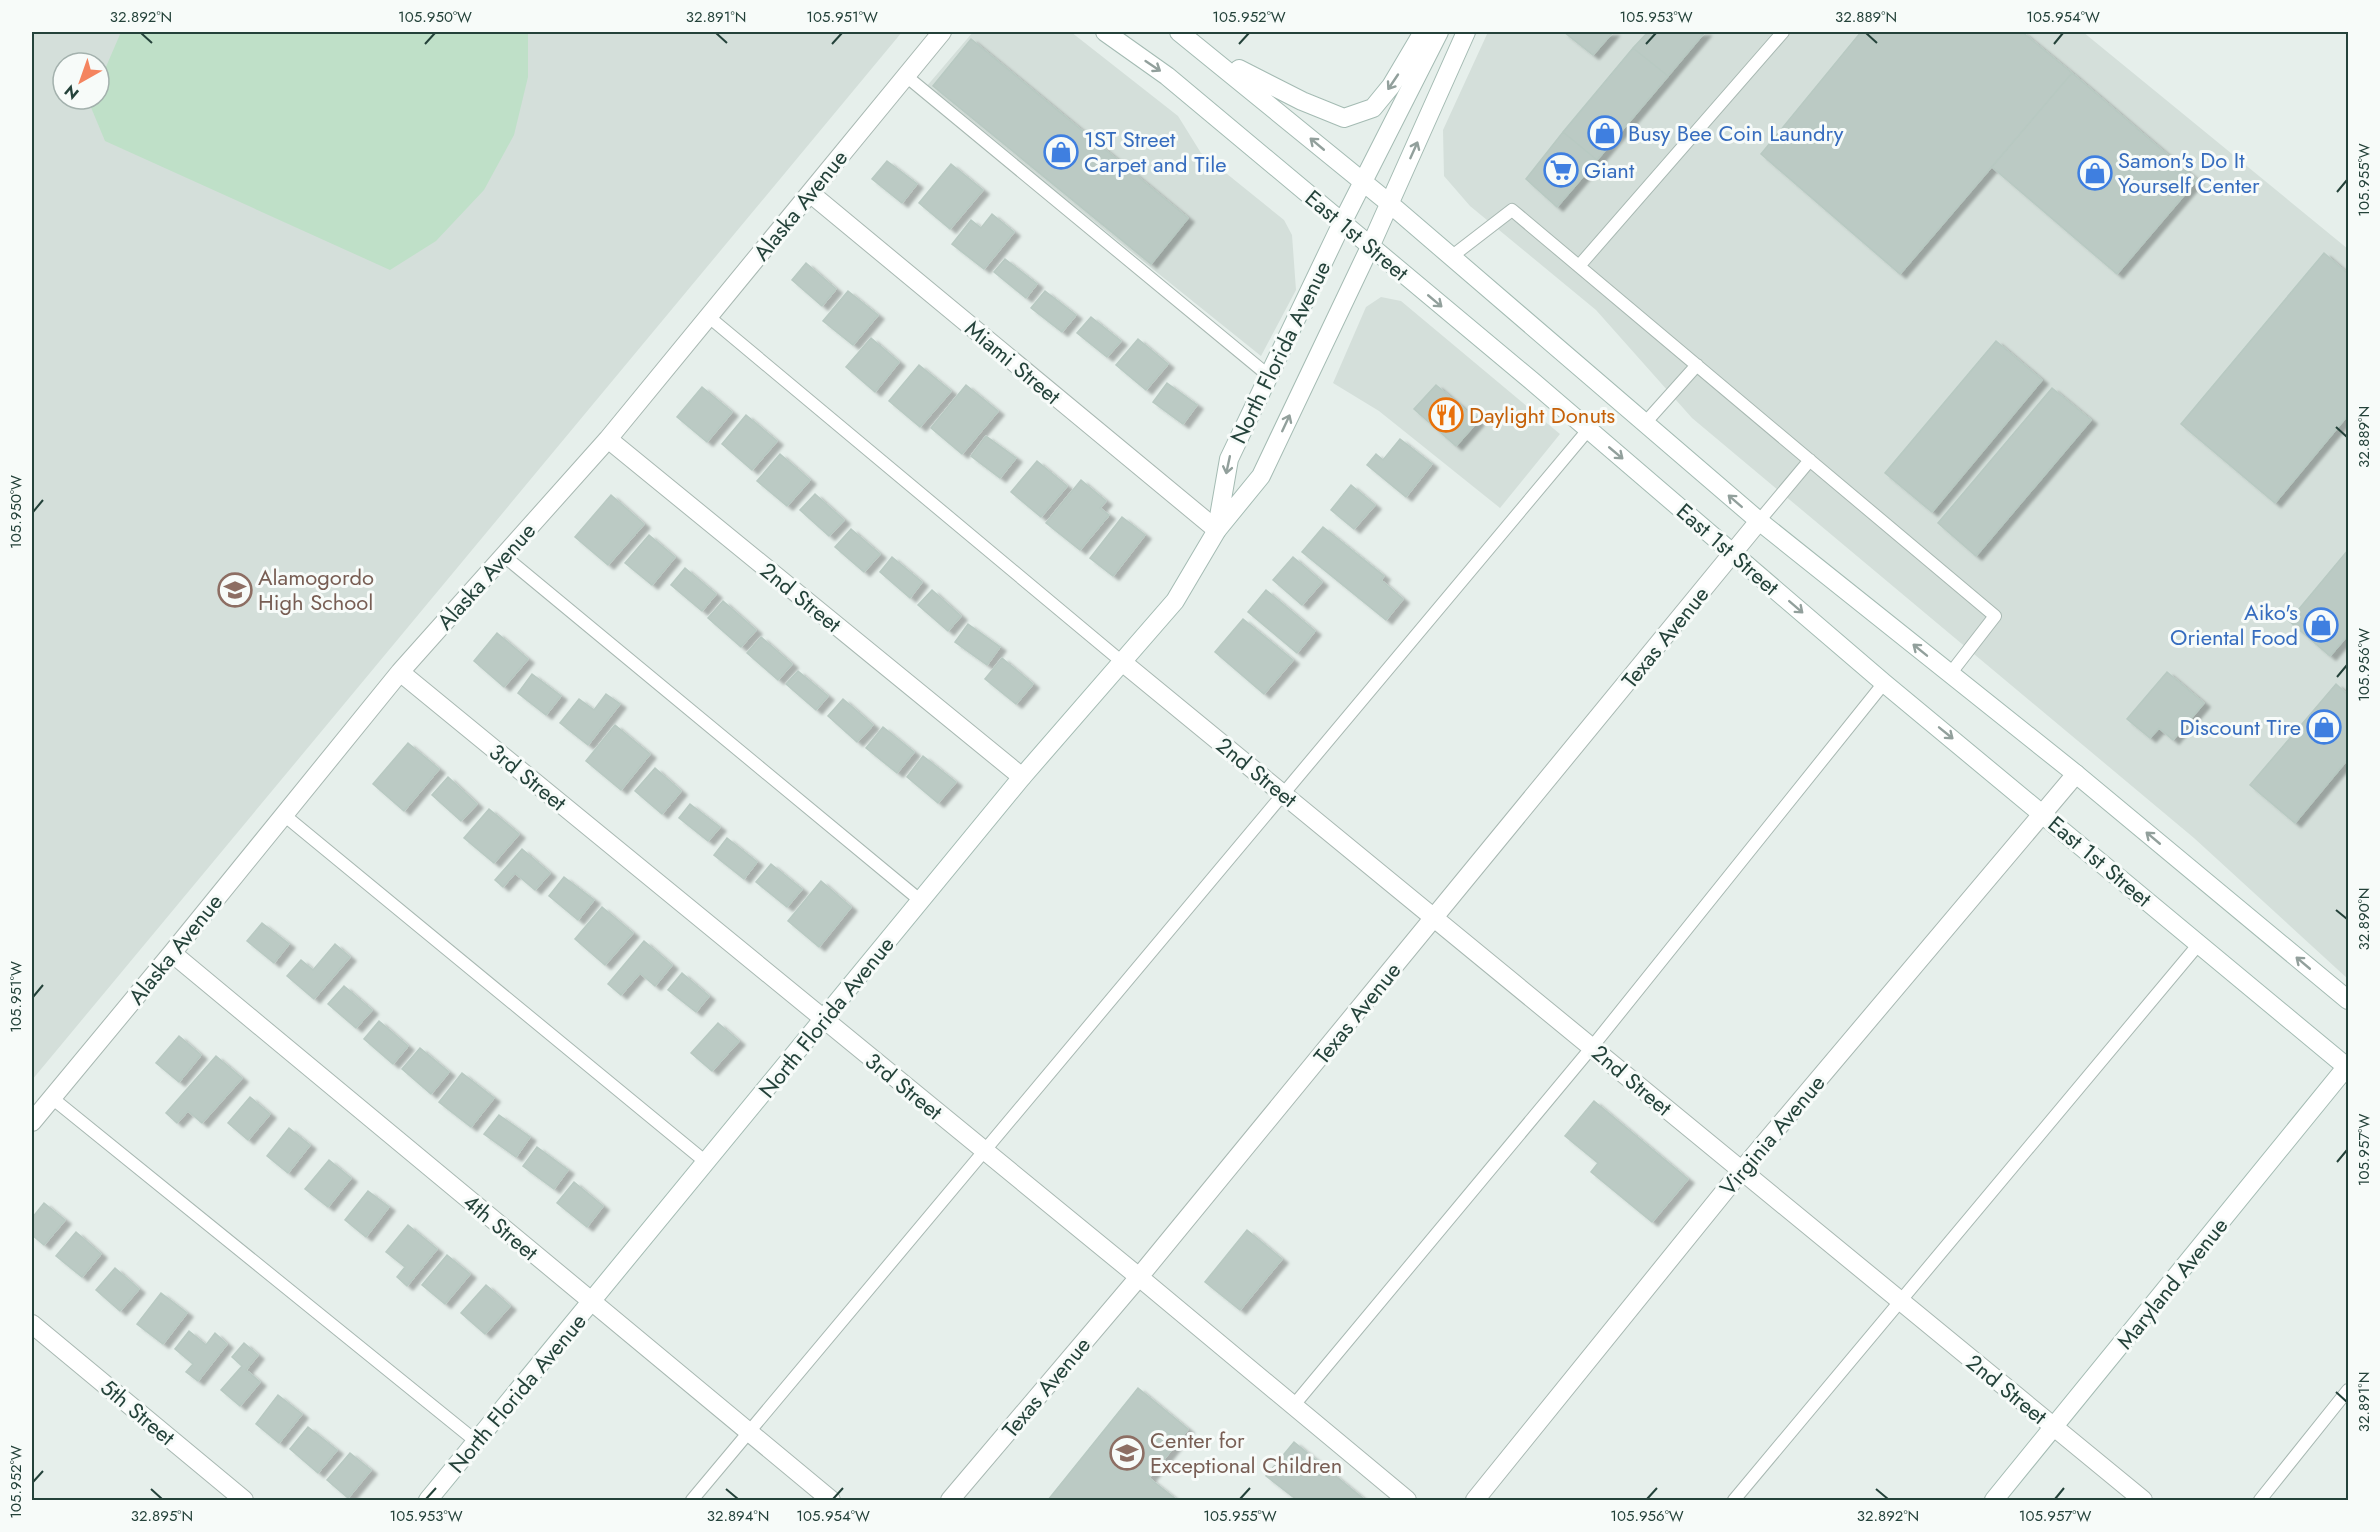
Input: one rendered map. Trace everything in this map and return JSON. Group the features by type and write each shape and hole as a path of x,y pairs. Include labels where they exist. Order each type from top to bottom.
{"street":[{"name":"Alaska Avenue","path":"32,1122 400,672 608,439 942,32"},
{"name":"East 1st Street","path":"1105,32 1167,76 1734,553 1884,683 2348,1067"},
{"name":"East 1st Street","path":"1179,32 1363,181 1759,521 2076,774 2349,1000"},
{"path":"1209,54 1302,101 1344,118 1373,108 1391,86 1423,32"},
{"name":"North Florida Avenue","path":"1217,530 1229,459 1342,223 1439,32"},
{"name":"North Florida Avenue","path":"428,1500 824,1021 1022,777 1175,601 1217,530 1261,476 1370,247 1466,32"},
{"name":"Miami Street","path":"810,193 1217,530"},
{"name":"2nd Street","path":"608,439 1022,777"},
{"name":"Texas Avenue","path":"950,1500 1139,1277 1759,521"},
{"name":"2nd Street","path":"1121,661 2143,1500"},
{"name":"3rd Street","path":"400,672 1139,1277 1407,1500"},
{"name":"Virginia Avenue","path":"1474,1500 1741,1171 2076,774"},
{"name":"4th Street","path":"172,953 831,1500"},
{"name":"Maryland Avenue","path":"1994,1500 2348,1067"},
{"name":"5th Street","path":"32,1324 244,1500"}],"lane":[{"path":"1579,266 1783,32"},
{"path":"906,76 1269,376"},
{"path":"1451,256 1512,210 1579,266 1995,616 1950,674"},
{"path":"709,318 1121,661"},
{"path":"1644,423 1697,365"},
{"path":"692,1500 1285,795 1588,430"},
{"path":"1759,521 1810,460"},
{"path":"504,556 921,901"},
{"path":"1294,1405 1592,1047 1884,683"},
{"path":"284,815 707,1163"},
{"path":"1734,1500 2198,945"},
{"path":"52,1098 477,1442"},
{"path":"2260,1500 2349,1390"}],"shaded area":[{"name":"Alamogordo High School","path":"32,32 902,32 32,1080"},
{"path":"973,32 1071,32 1178,116 1201,153 1284,220 1292,235 1296,290 1261,356 926,87"},
{"path":"1488,32 2083,32 2348,249 2348,979 2194,838 1692,418 1596,310 1470,206 1444,176 1443,130"},
{"path":"1381,297 1401,301 1560,434 1500,508 1379,411 1333,383 1366,307"}],"green space":[{"path":"121,32 528,32 528,77 514,135 484,190 436,241 390,270 105,141 92,111 111,111 111,55"}],"building":[{"path":"1564,32 1613,32 1593,55"},
{"path":"1648,32 1705,32 1668,76 1633,48"},
{"path":"1861,32 2022,32 2072,73 1900,274 1761,154"},
{"name":"1ST Street Carpet and Tile","path":"971,39 1188,218 1151,264 933,86"},
{"path":"1633,48 1668,76 1597,160 1563,132"},
{"name":"Samon's Do It Yourself Center","path":"2072,73 2197,180 2117,274 1992,167"},
{"name":"Giant","path":"1563,132 1597,160 1557,207 1526,179"},
{"path":"887,161 917,184 902,203 872,179"},
{"path":"951,164 983,190 950,229 919,203"},
{"path":"992,214 1014,232 984,269 952,244 971,220 981,228"},
{"path":"2324,253 2348,274 2348,415 2275,503 2181,424"},
{"path":"1005,259 1037,284 1026,298 994,272"},
{"path":"806,263 836,289 822,306 792,280"},
{"path":"848,291 878,315 853,345 823,321"},
{"path":"1045,291 1076,315 1062,332 1031,308"},
{"path":"1091,317 1121,341 1107,357 1077,333"},
{"path":"871,338 899,362 875,392 846,367"},
{"path":"1138,339 1168,364 1146,390 1116,365"},
{"path":"1996,341 2042,380 1932,512 1885,473"},
{"path":"919,365 951,391 920,427 889,401"},
{"path":"1167,383 1197,405 1183,424 1153,402"},
{"path":"966,385 998,411 962,454 931,428"},
{"name":"Daylight Donuts","path":"1436,385 1478,421 1456,446 1414,409"},
{"path":"702,387 732,412 707,442 677,417"},
{"path":"2052,388 2091,420 1976,556 1938,523"},
{"path":"746,415 777,441 752,470 722,444"},
{"path":"986,436 1016,458 1000,478 971,456"},
{"path":"1400,439 1432,464 1406,497 1367,465 1376,454 1383,460"},
{"path":"780,454 810,480 787,506 757,481"},
{"path":"1037,461 1067,486 1041,517 1011,492"},
{"path":"1081,480 1106,501 1100,508 1109,515 1080,550 1046,523"},
{"path":"1351,485 1375,505 1354,529 1331,510"},
{"path":"815,494 844,520 829,536 800,510"},
{"path":"611,495 644,524 608,565 575,537"},
{"path":"1122,517 1145,535 1113,576 1090,558"},
{"path":"1323,527 1384,576 1381,580 1403,599 1386,620 1302,552"},
{"path":"851,529 880,554 864,572 835,547"},
{"path":"649,535 675,557 652,585 625,563"},
{"path":"2348,550 2348,635 2330,656 2289,621"},
{"path":"892,557 922,582 910,598 880,572"},
{"path":"1293,557 1322,582 1302,605 1273,580"},
{"path":"685,568 716,594 702,611 671,585"},
{"path":"932,590 961,616 948,631 918,605"},
{"path":"1266,590 1315,631 1297,653 1248,612"},
{"path":"723,601 756,630 741,647 708,618"},
{"path":"1243,619 1293,660 1264,694 1215,652"},
{"path":"968,624 1000,647 987,665 955,642"},
{"path":"497,633 528,659 504,687 474,661"},
{"path":"761,637 792,664 778,680 747,653"},
{"path":"1002,658 1033,684 1016,704 985,679"},
{"path":"798,671 828,696 816,710 786,684"},
{"path":"2167,672 2204,703 2173,740 2159,728 2150,738 2127,719"},
{"path":"532,674 561,696 546,715 518,693"},
{"name":"Discount Tire","path":"2336,684 2348,695 2348,759 2295,823 2250,785"},
{"path":"606,694 620,704 588,745 560,723 579,699 594,710"},
{"path":"843,699 873,725 857,742 828,716"},
{"path":"615,725 650,754 621,790 586,761"},
{"path":"883,727 914,752 897,773 866,748"},
{"path":"408,743 439,769 404,811 373,784"},
{"path":"923,756 956,782 938,803 907,777"},
{"path":"655,768 681,791 662,814 635,791"},
{"path":"448,777 477,804 461,821 432,795"},
{"path":"690,804 720,827 708,841 679,818"},
{"path":"489,809 519,834 494,863 464,838"},
{"path":"727,838 757,862 744,879 714,855"},
{"path":"522,849 550,873 535,890 515,873 503,887 495,880"},
{"path":"771,864 802,889 787,907 756,882"},
{"path":"564,877 594,900 578,920 549,896"},
{"path":"821,881 851,907 819,947 788,921"},
{"path":"602,907 633,933 605,965 575,939"},
{"path":"262,923 289,944 274,963 247,941"},
{"path":"644,941 672,965 655,986 640,973 621,995 608,984"},
{"path":"335,944 350,957 314,999 287,976 301,960 313,970"},
{"path":"682,973 709,996 696,1012 668,990"},
{"path":"344,986 372,1010 356,1028 328,1004"},
{"path":"379,1021 408,1046 393,1064 364,1039"},
{"path":"718,1023 739,1041 712,1071 691,1053"},
{"path":"179,1036 201,1055 179,1082 156,1063"},
{"path":"420,1048 449,1072 431,1094 402,1069"},
{"path":"216,1056 242,1078 202,1123 188,1111 177,1123 166,1113"},
{"path":"462,1073 494,1098 471,1127 439,1102"},
{"path":"250,1097 270,1114 248,1140 228,1123"},
{"path":"1594,1101 1688,1179 1652,1222 1591,1172 1598,1163 1565,1136"},
{"path":"499,1115 530,1137 516,1157 484,1134"},
{"path":"289,1128 310,1145 288,1173 267,1156"},
{"path":"537,1147 568,1170 554,1189 523,1166"},
{"path":"329,1160 351,1178 328,1207 305,1189"},
{"path":"574,1182 603,1206 587,1227 557,1203"},
{"path":"368,1191 389,1207 366,1237 345,1220"},
{"path":"44,1203 65,1220 44,1245 32,1235 32,1218"},
{"path":"408,1225 437,1249 407,1286 397,1277 405,1267 386,1252"},
{"path":"1247,1230 1282,1259 1240,1310 1205,1282"},
{"path":"76,1232 101,1254 82,1277 56,1256"},
{"path":"447,1255 470,1274 445,1304 422,1285"},
{"path":"115,1268 139,1289 120,1311 96,1290"},
{"path":"486,1285 510,1306 485,1334 461,1313"},
{"path":"161,1293 187,1313 163,1344 137,1324"},
{"path":"189,1331 206,1345 215,1333 227,1344 198,1381 186,1372 193,1364 175,1349"},
{"path":"244,1343 258,1355 246,1370 260,1382 240,1406 221,1390 242,1366 232,1357"},
{"name":"Center for Exceptional Children","path":"1138,1388 1188,1429 1149,1478 1177,1500 1048,1500"},
{"path":"278,1395 302,1414 279,1443 256,1424"},
{"path":"308,1427 337,1450 318,1473 290,1449"},
{"path":"1294,1442 1365,1500 1297,1500 1266,1476"},
{"path":"350,1453 371,1470 348,1498 327,1480"}],"place":[{"name":"Busy Bee Coin Laundry","path":"1605,133"},
{"name":"1ST Street Carpet and Tile","path":"1061,152"},
{"name":"Giant","path":"1561,170"},
{"name":"Samon's Do It Yourself Center","path":"2095,173"},
{"name":"Daylight Donuts","path":"1446,415"},
{"name":"Alamogordo High School","path":"235,590"},
{"name":"Aiko's Oriental Food","path":"2321,625"},
{"name":"Discount Tire","path":"2324,727"},
{"name":"Center for Exceptional Children","path":"1127,1453"}]}
